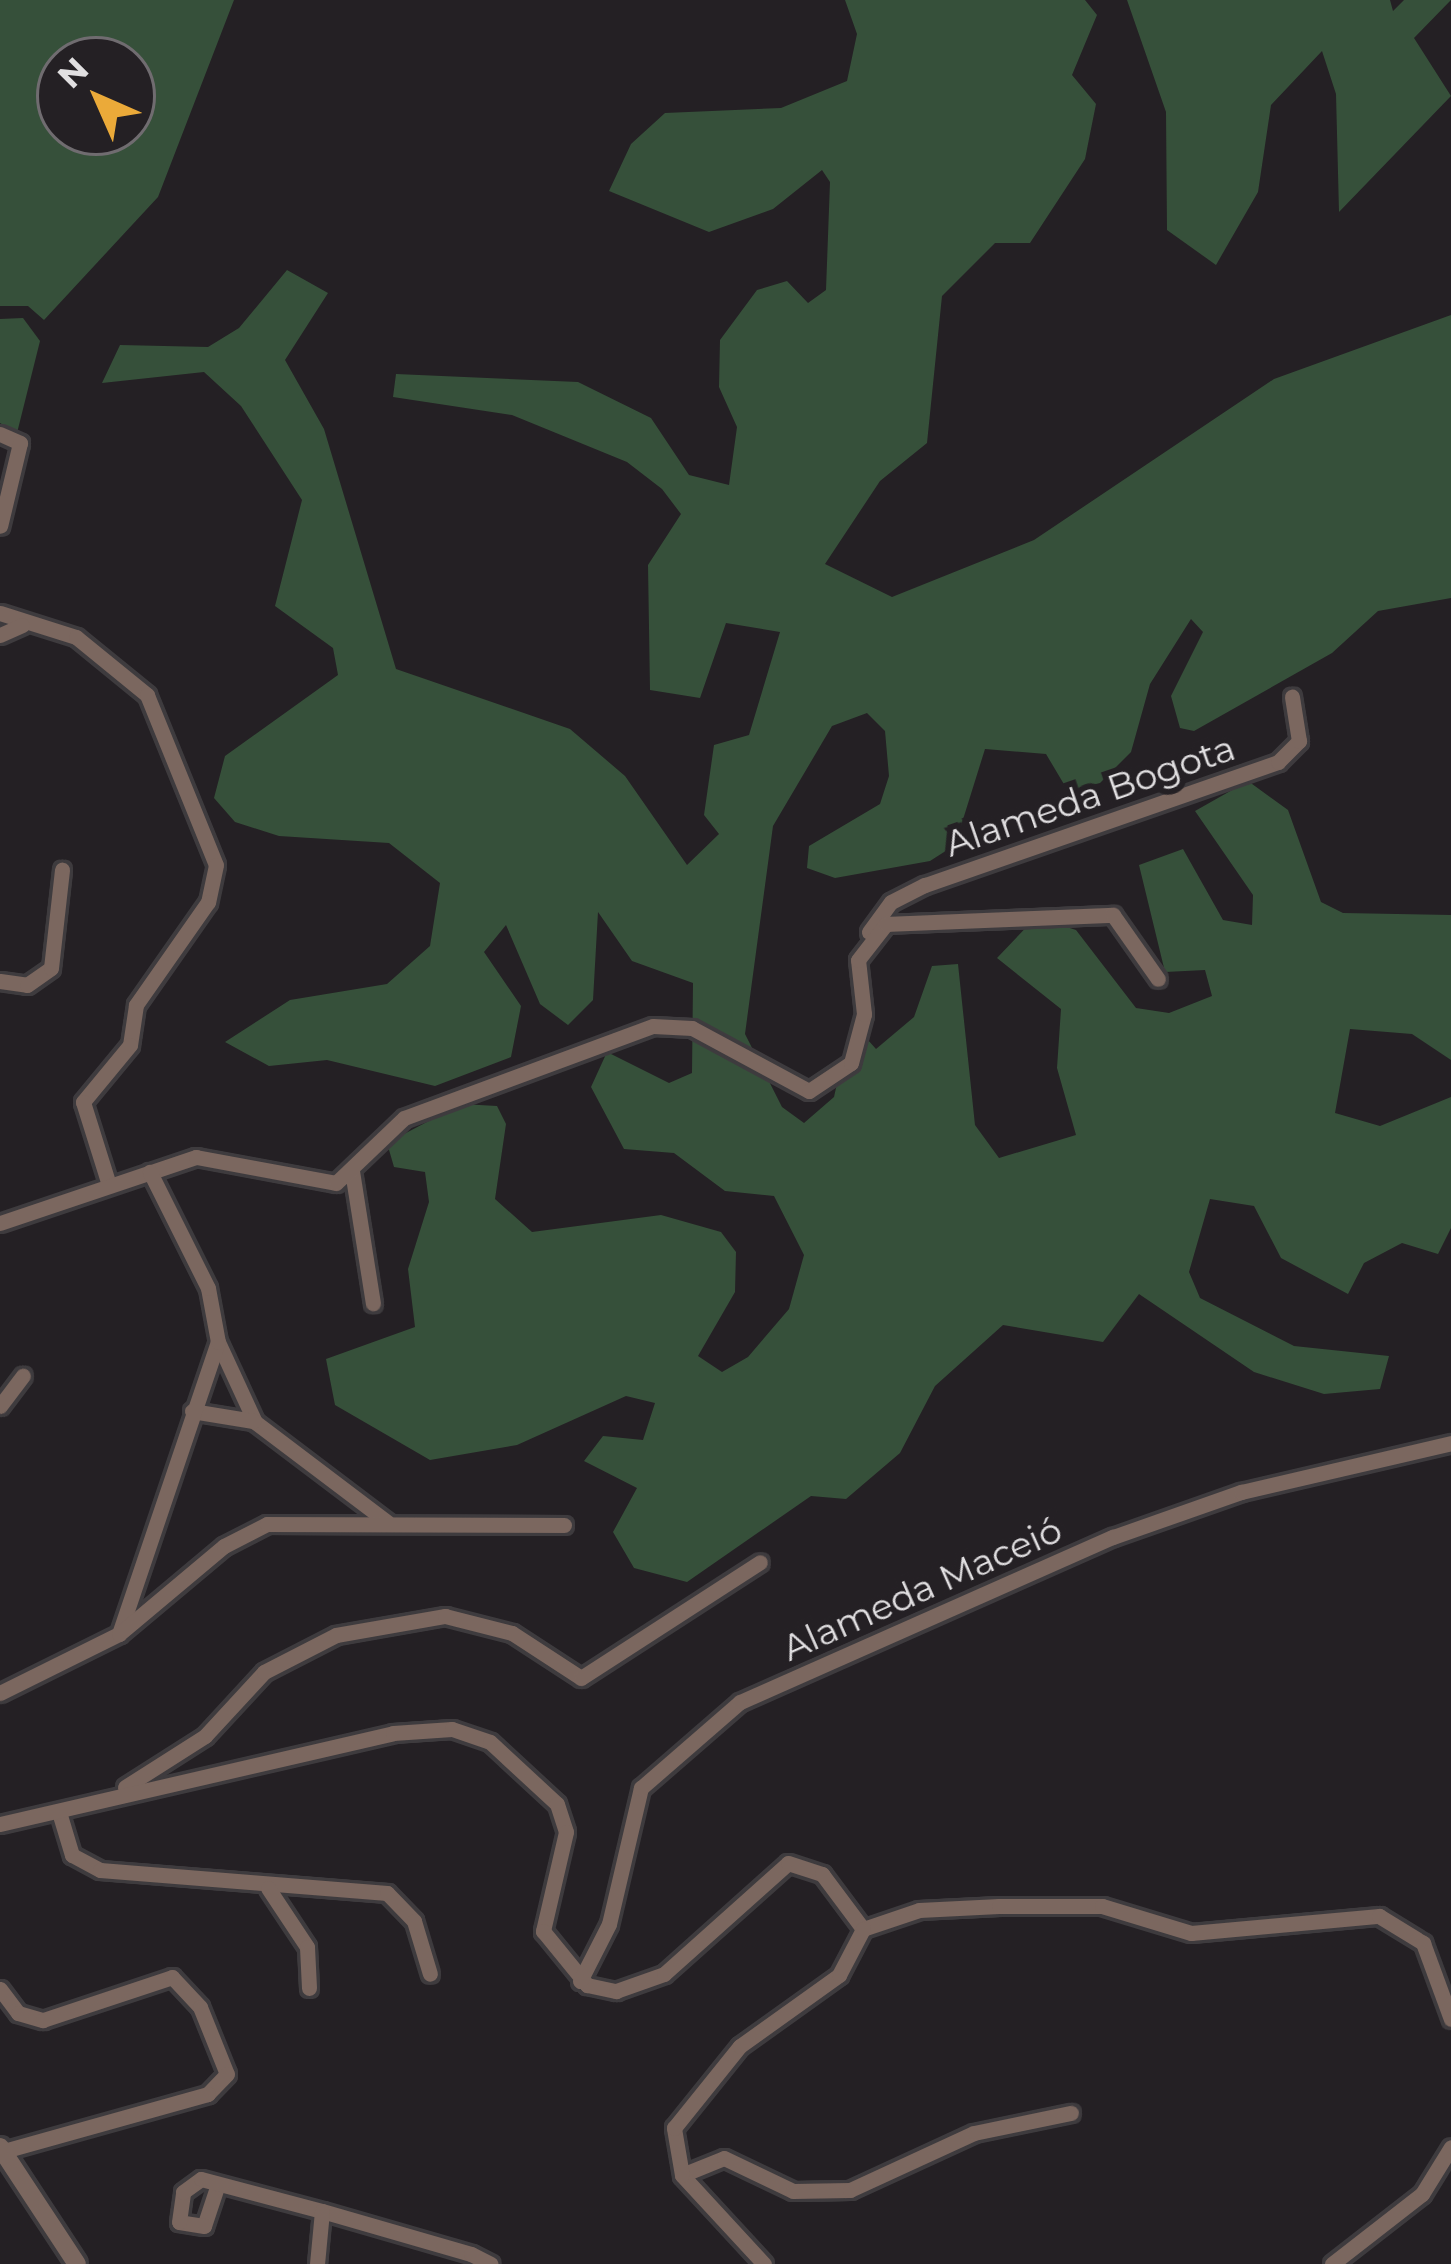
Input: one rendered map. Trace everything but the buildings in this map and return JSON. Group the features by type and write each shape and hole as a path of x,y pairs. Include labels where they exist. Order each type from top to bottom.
{"street":[{"path":"0,434 20,443 0,526"},
{"path":"0,614 91,646 156,706 216,865 208,902 136,1005 123,1056 82,1102 109,1185"},
{"path":"0,635 22,625"},
{"name":"Alameda Bogota","path":"868,935 891,902 925,885 1286,758 1300,733 1292,697"},
{"path":"0,980 27,985 51,968 62,869"},
{"path":"0,1223 211,1155 316,1184 352,1172 404,1118 597,1040 692,1028 809,1091 853,1060 868,935 945,917 1114,915 1158,979"},
{"path":"150,1172 208,1288 218,1342 255,1422 387,1522"},
{"path":"352,1172 373,1303"},
{"path":"119,1634 218,1342"},
{"path":"0,1406 23,1376"},
{"path":"192,1412 255,1422"},
{"name":"Alameda Maceió","path":"580,1981 609,1924 641,1788 740,1702 1113,1537 1240,1492 1451,1443"},
{"path":"0,1693 119,1634 252,1529 387,1522 564,1525"},
{"path":"118,1792 206,1736 264,1672 335,1635 445,1616 512,1633 580,1678 760,1562"},
{"path":"0,1824 59,1812 118,1792 413,1729 475,1735 536,1778 562,1818 541,1916 580,1981 616,1991 664,1974 788,1863 822,1874 863,1929"},
{"path":"59,1812 66,1844 88,1866 268,1888 392,1895 422,1935 430,1974"},
{"path":"268,1888 307,1947 309,1988"},
{"path":"764,2264 682,2175 671,2144 683,2113 740,2046 839,1975 863,1929 919,1910 998,1906 1102,1906 1191,1933 1379,1916 1424,1943 1451,2019"},
{"path":"0,1989 18,2013 44,2020 172,1977 200,2007 226,2074 208,2094 2,2149 77,2264"},
{"path":"682,2175 724,2158 793,2191 850,2191 974,2133 1071,2113"},
{"path":"1332,2264 1422,2194 1451,2147"},
{"path":"218,2184 491,2264"},
{"path":"317,2264 322,2211"}],"green space":[{"path":"0,0 234,0 158,197 44,320 28,306 0,306"},
{"path":"845,0 1085,0 1097,15 1072,75 1096,104 1085,159 1030,243 995,243 942,296 927,443 880,481 825,564 892,597 1034,540 1274,379 1451,315 1451,598 1378,611 1332,653 1194,731 1180,728 1171,696 1203,632 1191,619 1150,684 1131,752 1100,783 1068,791 1046,754 985,749 955,845 930,861 835,878 807,868 809,846 880,804 889,776 885,731 867,713 832,726 773,826 745,1034 782,1107 804,1123 834,1097 847,1039 859,1030 876,1049 914,1017 932,966 958,964 975,1125 999,1158 1076,1135 1057,1068 1061,1009 997,958 1036,917 1076,930 1136,1008 1169,1013 1212,996 1205,970 1165,972 1139,865 1183,849 1223,920 1252,925 1253,895 1195,811 1248,781 1288,810 1321,902 1343,913 1451,915 1451,1060 1412,1034 1350,1029 1335,1113 1380,1126 1451,1097 1451,1228 1438,1254 1402,1243 1364,1263 1348,1294 1281,1258 1254,1206 1210,1199 1189,1272 1200,1298 1294,1346 1389,1356 1380,1389 1324,1394 1254,1372 1139,1294 1103,1342 1003,1325 935,1386 900,1453 846,1499 811,1496 687,1582 634,1568 613,1532 637,1488 584,1461 603,1436 643,1440 655,1403 626,1396 517,1445 430,1460 335,1405 326,1359 415,1327 408,1269 429,1202 425,1172 394,1167 387,1143 461,1104 497,1106 506,1124 495,1199 532,1232 661,1215 721,1232 736,1252 735,1292 698,1356 722,1372 748,1357 789,1309 804,1255 774,1196 725,1191 674,1153 624,1149 591,1087 607,1052 669,1083 692,1073 693,983 632,961 598,912 593,1000 568,1025 540,1004 506,925 484,952 521,1006 511,1057 435,1086 327,1060 269,1066 225,1042 290,1000 387,984 430,946 440,883 389,843 279,836 235,822 214,798 225,756 338,675 333,648 275,606 302,500 241,406 204,372 102,383 120,345 208,347 239,328 287,270 328,293 285,360 324,429 396,669 570,729 625,776 687,865 719,834 704,815 714,745 749,735 780,632 726,623 700,698 650,690 648,565 681,514 662,489 627,462 512,415 393,397 396,374 578,382 651,418 689,475 729,485 737,427 719,387 720,340 757,290 787,281 808,303 826,290 830,182 822,170 773,209 709,232 609,191 631,144 665,113 781,108 847,81 857,34"},
{"path":"1127,0 1390,0 1393,11 1404,0 1451,0 1414,38 1451,96 1339,212 1336,94 1322,51 1271,105 1258,192 1216,265 1167,230 1166,112"},
{"path":"23,318 40,341 17,433 0,423 0,319"}]}
